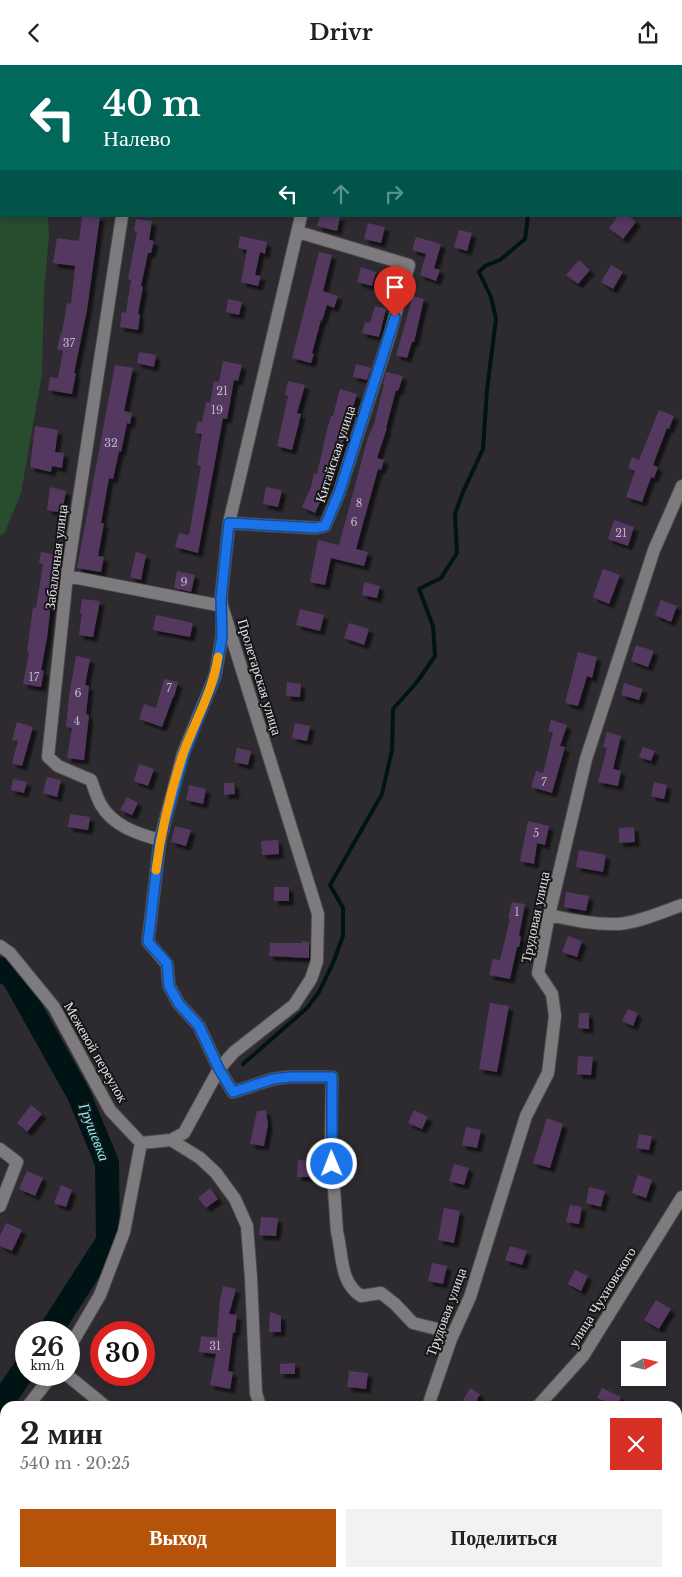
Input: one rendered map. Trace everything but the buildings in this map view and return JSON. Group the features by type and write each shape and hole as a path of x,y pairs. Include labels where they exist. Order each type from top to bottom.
{"street":[{"name":"Забалочная улица","path":"122,217 67,576 48,757 58,766 91,780 101,805 110,817 124,827 160,840"},
{"name":"Пролетарская улица","path":"171,1140 184,1133 219,1069 234,1052 294,1005 311,979 318,961 318,914 221,598 229,523 301,217"},
{"name":"Китайская улица","path":"229,523 316,528 325,526 339,493 390,334 409,265 298,232"},
{"name":"Трудовая улица","path":"430,1401 451,1339 470,1297 526,1116 548,1073 554,1016 552,994 538,973 549,915 586,759 654,550 682,486"},
{"path":"67,576 222,606 222,637 215,676 184,754 160,840 148,942 167,963 169,986 179,1004 199,1026 219,1069 233,1092 273,1079 332,1077 331,1145 337,1232 341,1264 352,1291 361,1297 381,1293 395,1304 413,1323 437,1329 451,1339"},
{"path":"549,915 586,922 618,924 636,921 682,905"},
{"name":"Межевой переулок","path":"0,946 10,953 54,1007 110,1110 141,1143"},
{"path":"80,1329 100,1295 124,1232 141,1143 171,1140 200,1158 216,1173 234,1199 247,1226 252,1279 256,1393 258,1401"},
{"path":"0,1149 17,1162 0,1206"},
{"name":"улица Чухновского","path":"542,1401 583,1356 682,1197"},
{"path":"80,1385 99,1401"},
{"path":"32,1401 43,1386"}],"green space":[{"path":"0,217 48,217 49,234 44,292 42,374 21,493 5,532 0,536"}],"waterway":[{"path":"243,1064 307,1008 319,992 343,936 343,908 330,885 382,794 392,750 393,709 417,682 435,656 433,626 419,589 441,578 457,553 455,514 483,449 487,390 496,319 491,297 479,272 485,266 500,260 525,239 528,217"},
{"name":"Грушевка","path":"0,969 13,977 79,1095 107,1163 108,1241 57,1321"},
{"name":"Грушевка","path":"3,1401 15,1383"}],"slow traffic":[{"path":"156,870 160,840 184,754 215,676 218,657"}],"route":[{"path":"332,1164 332,1077 273,1079 233,1092 219,1069 199,1026 179,1004 169,986 167,963 148,942 160,840 184,754 215,676 222,637 221,598 229,523 316,528 325,526 339,493 395,317"}]}
